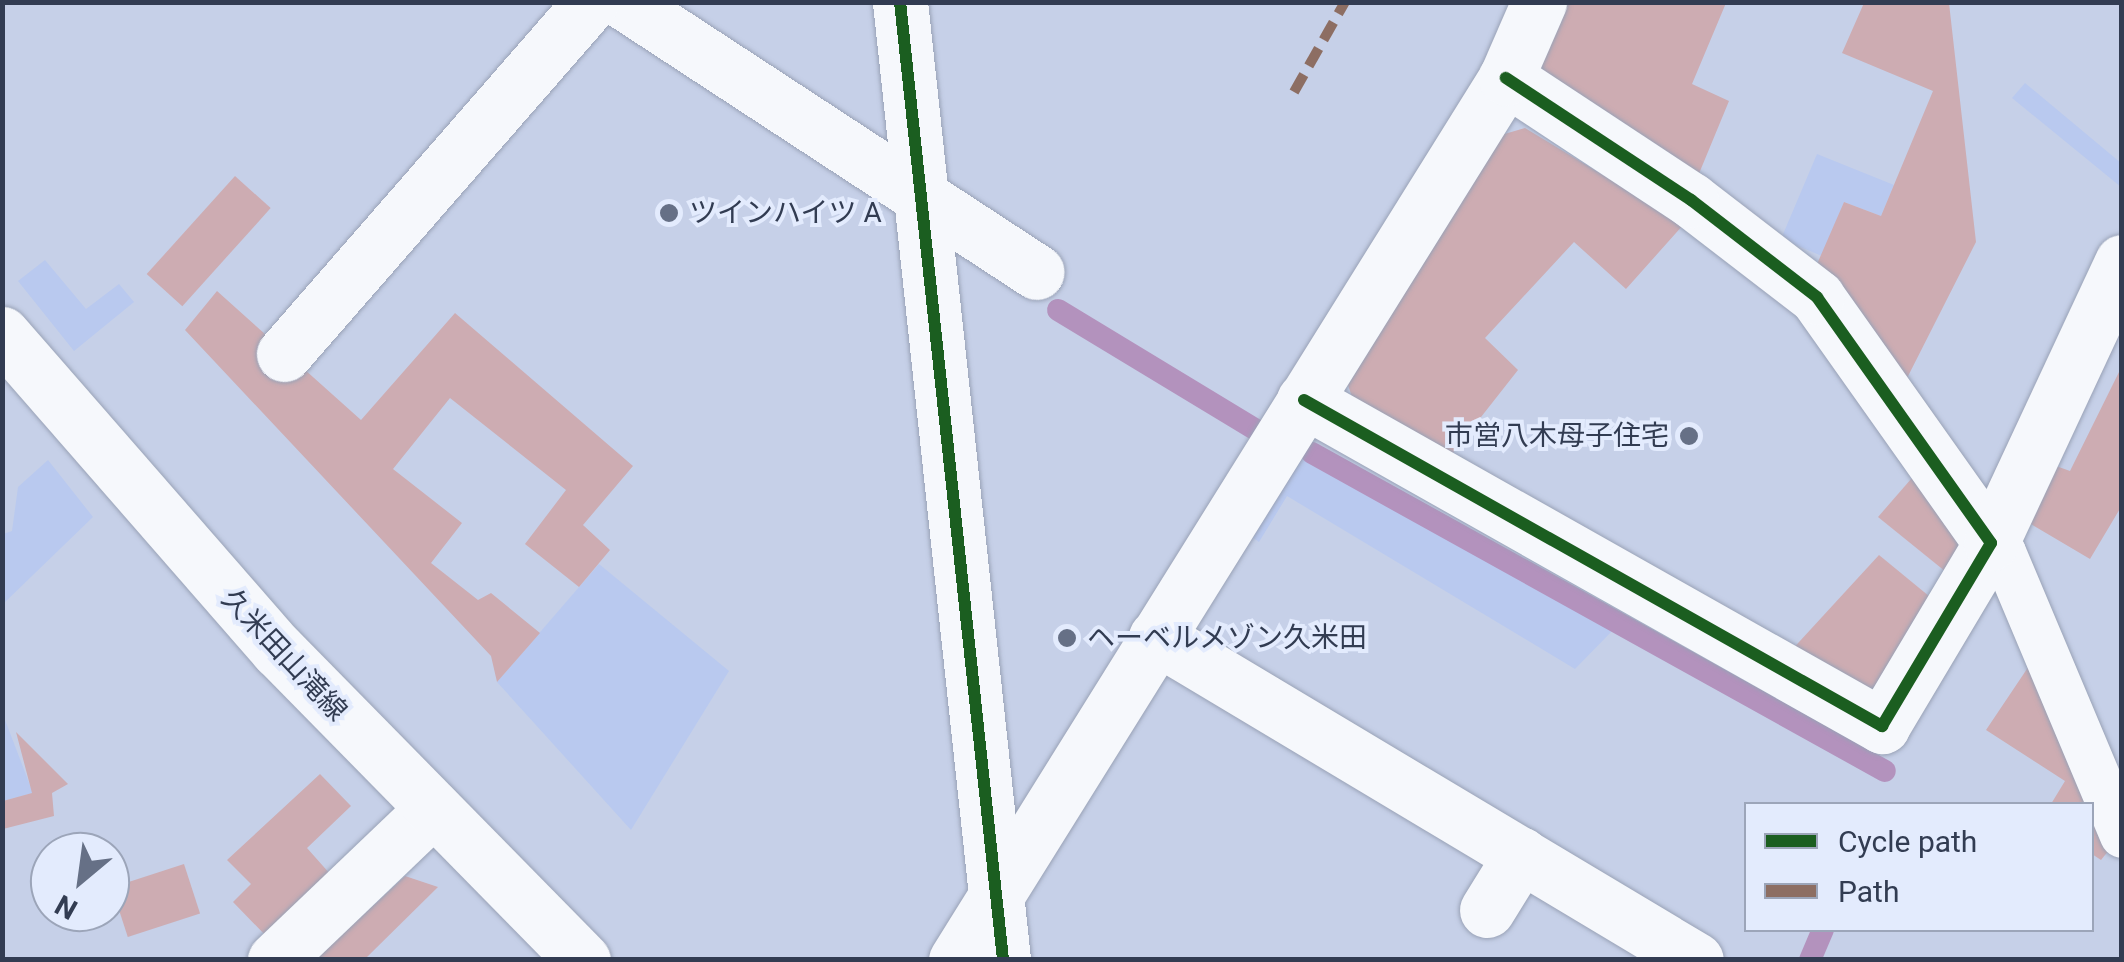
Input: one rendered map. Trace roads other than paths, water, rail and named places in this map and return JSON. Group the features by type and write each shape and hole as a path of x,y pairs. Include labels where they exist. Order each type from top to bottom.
{"street":[{"path":"284,354 591,2"},
{"path":"624,2 923,203 1037,272"},
{"path":"900,2 1003,960"},
{"path":"956,960 1506,78 1539,2"},
{"path":"1506,78 1691,200 1817,297 1991,543"},
{"path":"1304,400 1882,726 1991,543 2122,262"},
{"name":"久米田山滝線","path":"2,334 147,508 432,809 583,960"},
{"path":"1156,637 1696,960"},
{"path":"276,960 432,809"},
{"path":"1487,910 1521,855"}],"lane":[{"path":"1991,543 2003,552 2122,835"}],"waterway":[{"path":"1058,310 1256,430"},
{"path":"1312,453 1885,771"},
{"path":"1810,960 1822,932"}],"place":[{"name":"ツインハイツ A","path":"669,213"},
{"name":"市営八木母子住宅","path":"1689,436"},
{"name":"ヘーベルメゾン久米田","path":"1067,638"}]}
